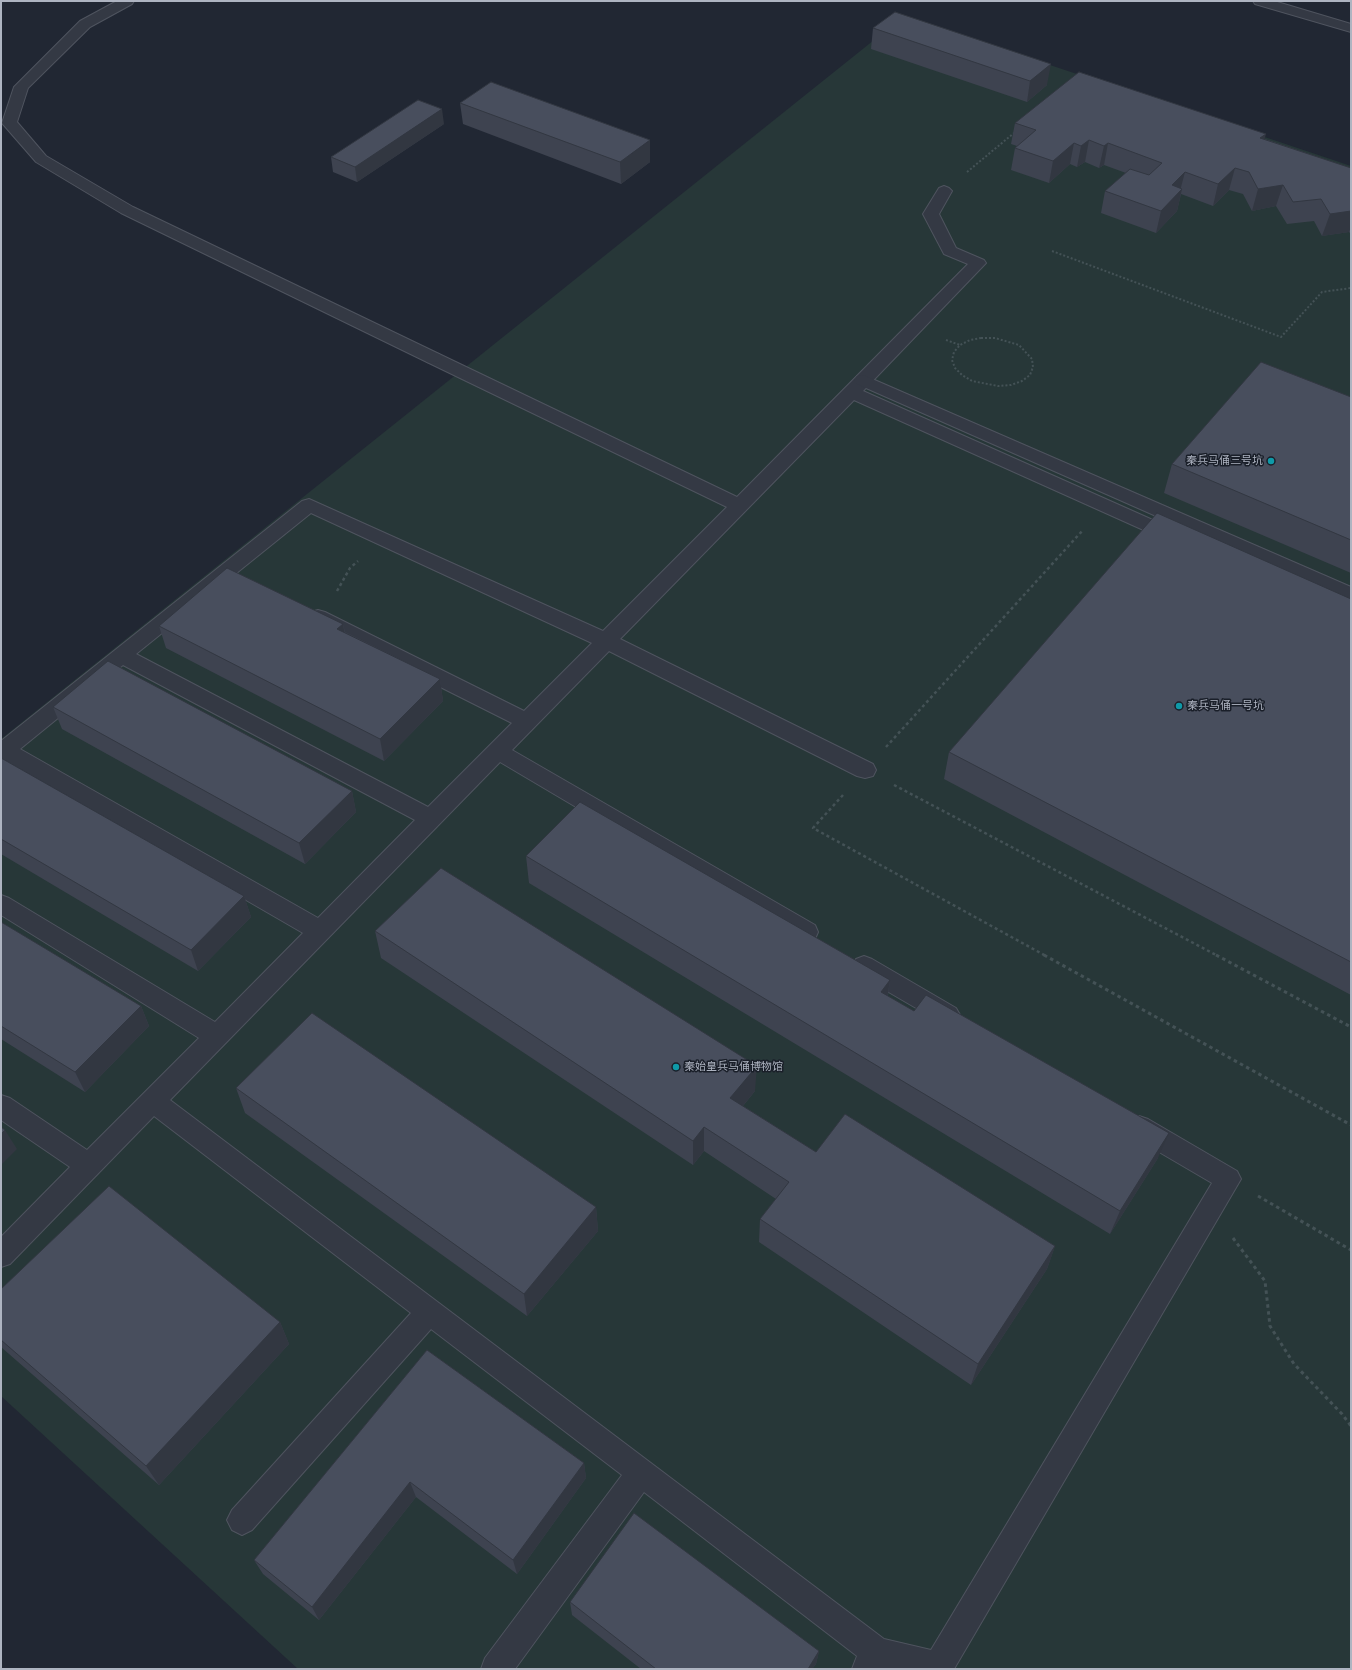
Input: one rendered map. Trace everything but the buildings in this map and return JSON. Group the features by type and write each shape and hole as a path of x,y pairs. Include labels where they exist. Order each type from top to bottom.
{"street":[{"path":"127,1 85,24 21,87 5,129 41,159 127,210 739,505"},
{"path":"1260,1 1351,28"},
{"path":"1,1254 978,263 950,251 931,214 944,191"},
{"path":"857,386 1105,506 1192,545"},
{"path":"857,386 1351,595"},
{"path":"320,931 2,752 226,570 309,505 606,641 865,770"},
{"path":"226,570 246,581"},
{"path":"300,608 527,721"},
{"path":"121,655 431,819"},
{"path":"497,751 966,1026"},
{"path":"1,904 217,1036"},
{"path":"153,1100 642,1472 872,1661 938,1667 1228,1179 1118,1115"},
{"path":"1,1106 89,1166"},
{"path":"242,1520 430,1311"},
{"path":"496,1669 642,1472"}],"path":[{"path":"944,191 1017,130"},
{"path":"1052,251 1281,337 1322,292 1351,288"},
{"path":"995,338 1019,345 1028,352 1032,359 1033,368 1030,375 1022,381 1011,385 998,386 972,381 962,375 955,368 952,360 954,352 960,345 970,340 995,338"},
{"path":"1105,506 812,828 1351,1125"},
{"path":"321,618 350,568 381,538"},
{"path":"865,770 1351,1027"},
{"path":"1228,1179 1351,1250"},
{"path":"1211,1209 1265,1281 1270,1326 1294,1364 1342,1414 1351,1426"}],"shaded area":[{"name":"秦始皇兵马俑博物馆","path":"904,16 1351,166 1351,1669 298,1669 1,1396 1,739"}],"place":[{"name":"秦兵马俑三号坑","path":"1271,461"},
{"name":"秦兵马俑一号坑","path":"1179,706"},
{"name":"秦始皇兵马俑博物馆","path":"676,1067"}]}
